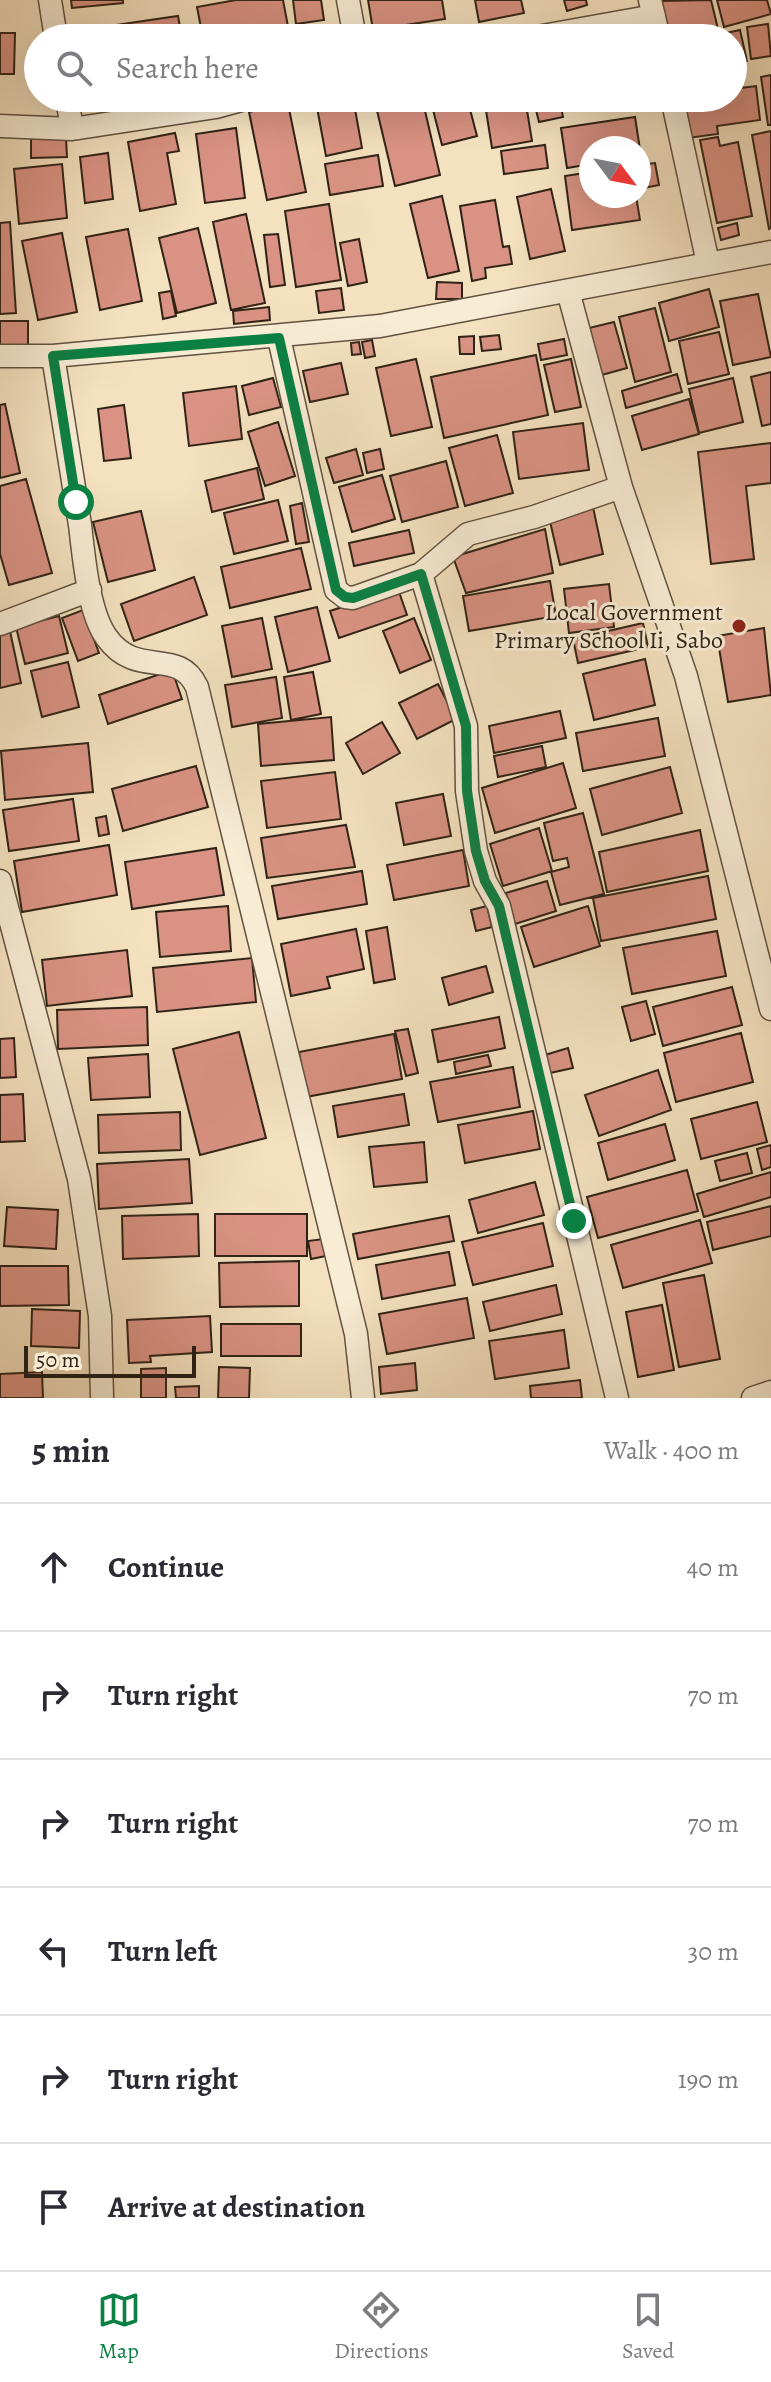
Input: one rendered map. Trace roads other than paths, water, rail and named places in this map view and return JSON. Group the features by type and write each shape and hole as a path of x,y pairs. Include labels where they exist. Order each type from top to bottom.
{"street":[{"path":"50,0 54,24"},
{"path":"348,0 352,24"},
{"path":"617,24 654,18"},
{"path":"69,112 72,129"},
{"path":"0,126 72,129 183,112"},
{"path":"675,112 708,263"},
{"path":"0,356 53,356 279,338 380,326 771,252"},
{"path":"568,291 621,487 686,676 771,1009"},
{"path":"279,338 336,590 345,597 353,598 421,574 468,534 534,517 621,487"},
{"path":"53,356 90,590 105,636 121,652 145,664 178,664 192,676 197,687 356,1334 363,1398"},
{"path":"421,574 466,726 467,791 476,851 485,881 499,906 617,1398"},
{"path":"0,624 90,590"},
{"path":"0,881 79,1179 100,1316 102,1398"},
{"path":"753,1398 771,1392"}],"place":[{"name":"Local Government Primary School Ii, Sabo","path":"739,626"}]}
